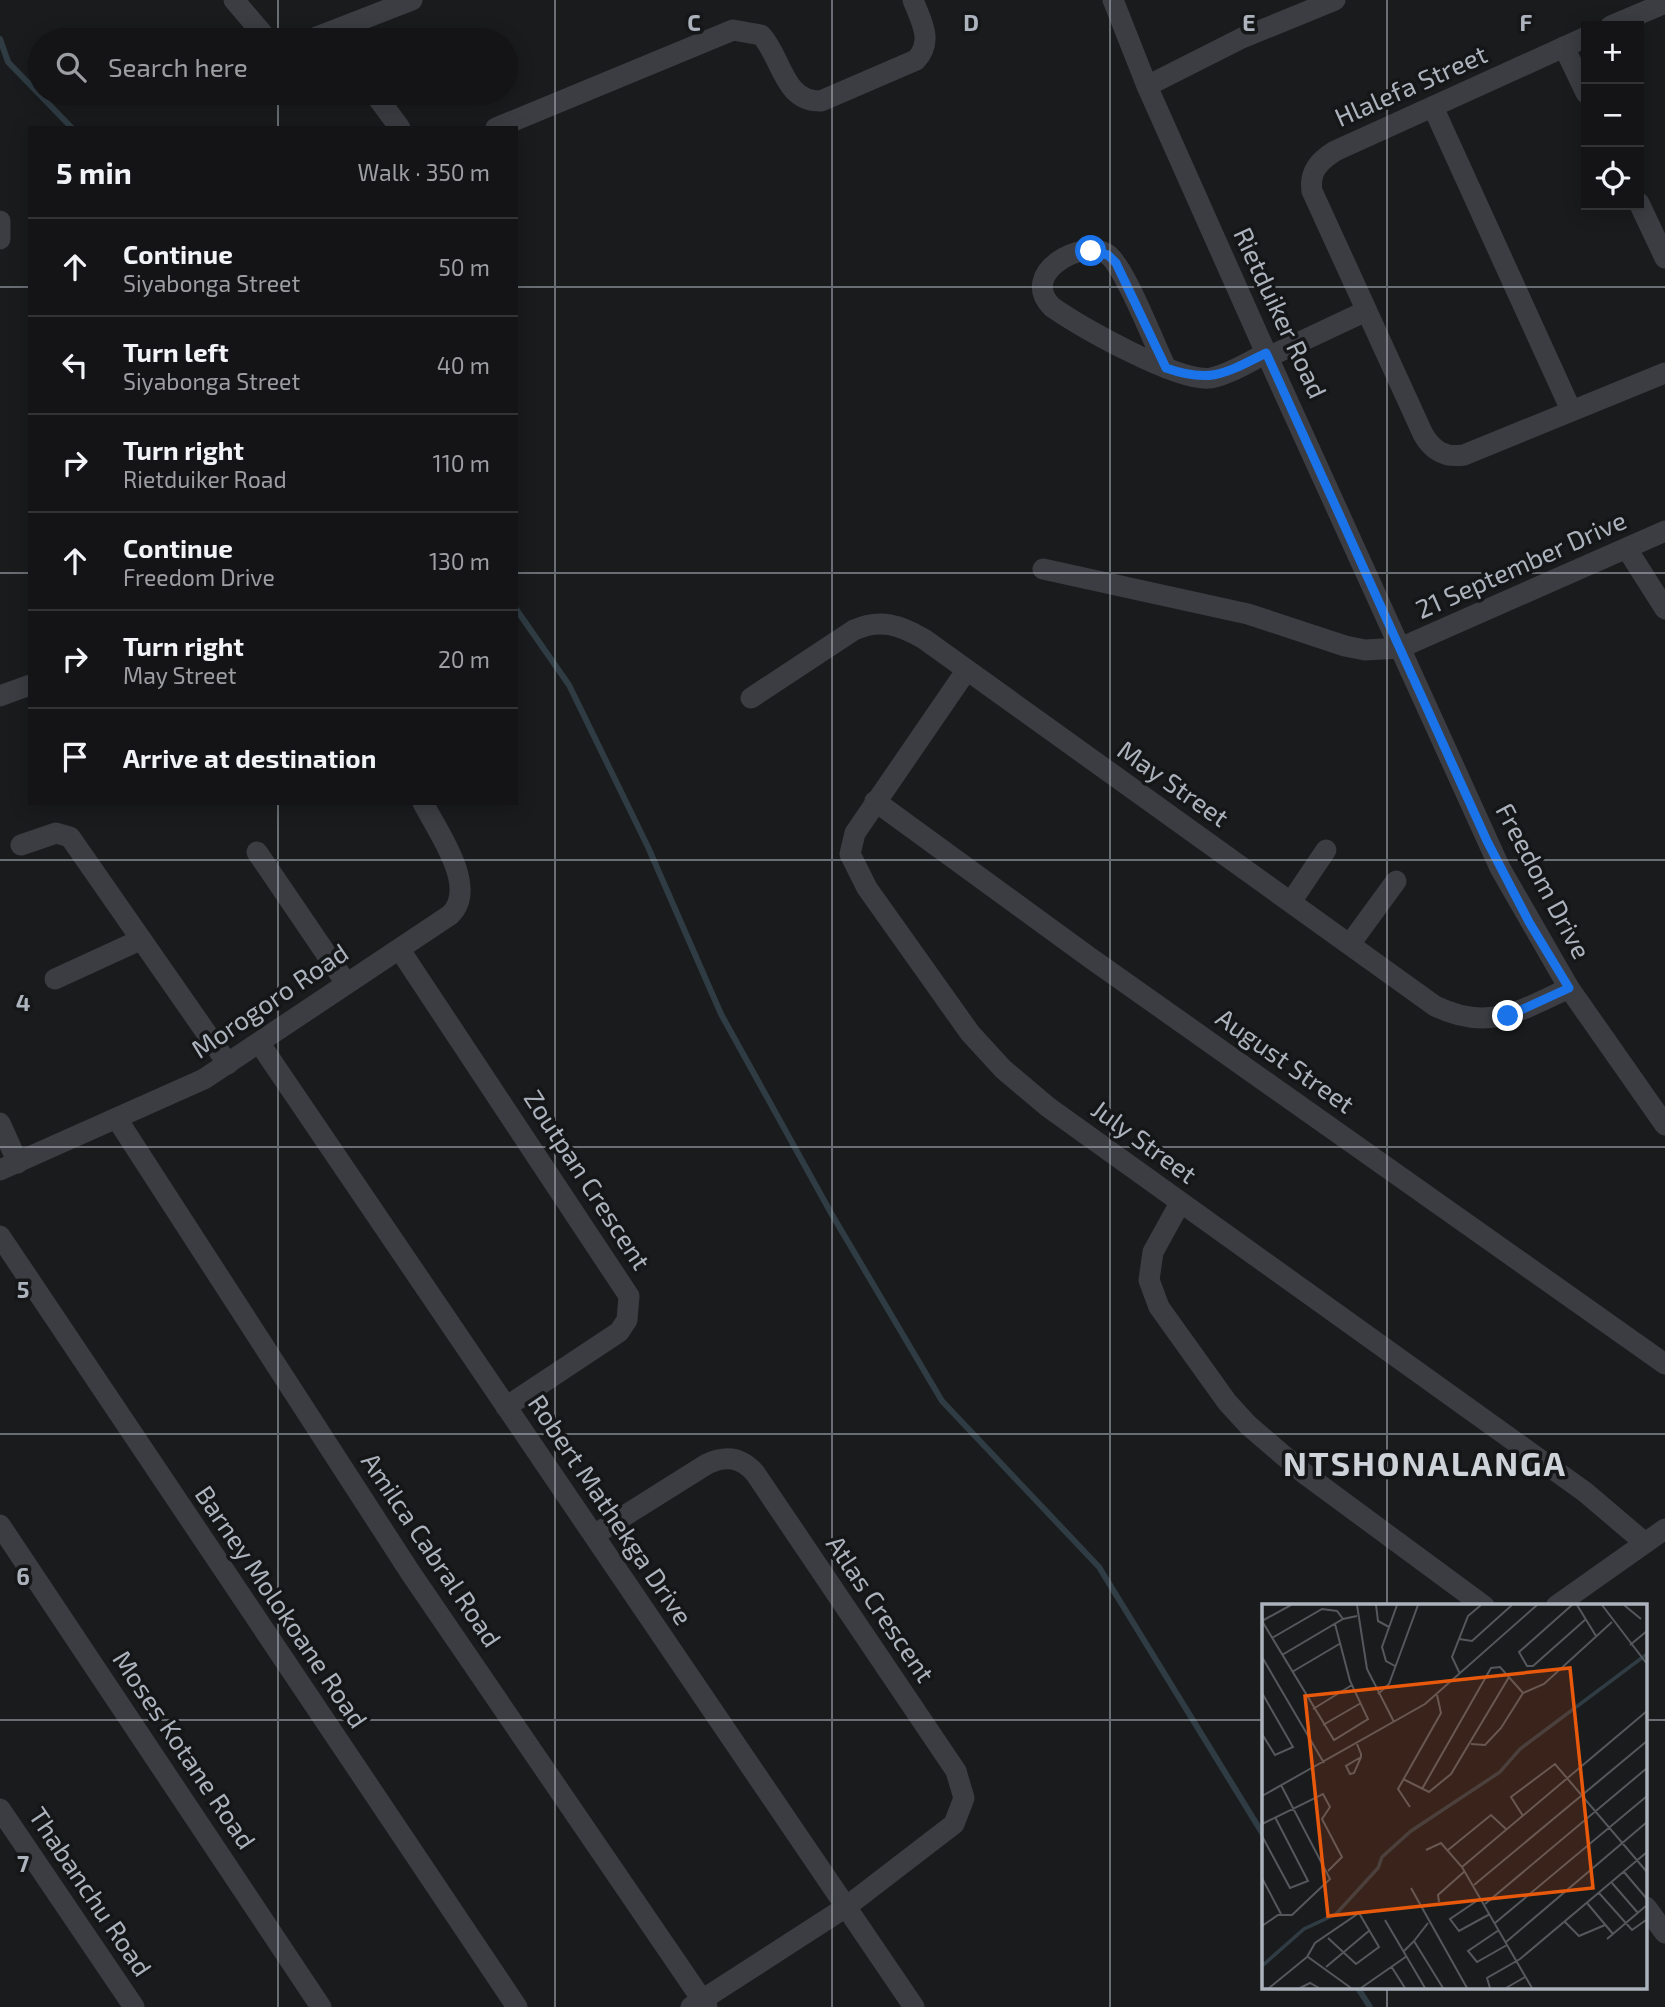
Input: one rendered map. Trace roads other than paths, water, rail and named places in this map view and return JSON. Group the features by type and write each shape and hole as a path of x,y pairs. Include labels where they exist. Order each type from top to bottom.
{"street":[{"path":"234,0 258,28"},
{"path":"354,28 412,0"},
{"path":"501,126 733,30 761,35 771,47 791,89 804,99 821,101 916,60 922,54 926,37 913,0"},
{"name":"Rietduiker Road","path":"1113,0 1147,86 1400,648"},
{"path":"1147,86 1242,38 1335,0"},
{"path":"1622,21 1665,2"},
{"name":"Hlalefa Street","path":"1366,311 1315,202 1311,183 1319,163 1335,151 1581,39"},
{"path":"1564,47 1582,84"},
{"path":"383,105 399,126"},
{"path":"1433,107 1570,410"},
{"path":"1642,210 1665,257"},
{"path":"0,221 0,239"},
{"path":"1166,368 1122,274 1108,255 1101,251 1081,252 1057,263 1045,274 1042,294 1052,307 1166,368 1186,376 1213,377 1366,311 1423,434 1437,451 1448,456 1464,455 1665,373"},
{"name":"21 September Drive","path":"1400,648 1665,531"},
{"path":"1627,549 1665,609"},
{"path":"1043,569 1248,614 1355,648 1400,648"},
{"name":"May Street","path":"751,698 854,630 880,623 908,629 1435,1006 1462,1017 1493,1019 1508,1016 1569,988"},
{"name":"Freedom Drive","path":"1400,648 1500,868 1569,988 1665,1125"},
{"name":"July Street","path":"966,671 875,801 851,843 852,862 867,888 970,1033 1031,1093 1180,1203 1585,1492 1645,1543"},
{"path":"0,696 28,686"},
{"name":"August Street","path":"875,801 1088,957 1665,1364"},
{"name":"Morogoro Road","path":"9,1167 183,1090 260,1044 346,983 450,915 462,897 458,874 425,805"},
{"path":"21,845 56,833 70,837 228,1064"},
{"path":"1291,902 1326,850"},
{"path":"257,852 346,983"},
{"path":"1350,944 1396,881"},
{"path":"55,979 140,940"},
{"name":"Zoutpan Crescent","path":"400,950 629,1296 627,1320 619,1332 506,1407"},
{"name":"Robert Mathekga Drive","path":"260,1044 914,2007"},
{"name":"Amilca Cabral Road","path":"117,1119 410,1572 700,2005"},
{"path":"0,1123 9,1167"},
{"path":"1180,1203 1153,1252 1149,1280 1159,1307 1221,1394 1248,1425 1305,1474 1482,1604"},
{"name":"Barney Molokoane Road","path":"0,1236 517,2007"},
{"name":"Atlas Crescent","path":"594,1535 714,1460 738,1460 755,1473 956,1771 963,1788 962,1808 954,1824 846,1908 700,2005"},
{"name":"Moses Kotane Road","path":"0,1525 321,2007"},
{"path":"1559,1604 1665,1529"},
{"name":"Thabanchu Road","path":"0,1809 134,2007"},
{"path":"1648,1910 1665,1933"}],"waterway":[{"path":"0,39 8,62 28,83"},
{"path":"50,105 70,126"},
{"path":"518,612 569,685 648,847 721,1014 831,1213 942,1401 1099,1567 1262,1833"},
{"path":"1359,1990 1370,2007"}],"district":[{"name":"NTSHONALANGA","path":"1425,1464"}]}
